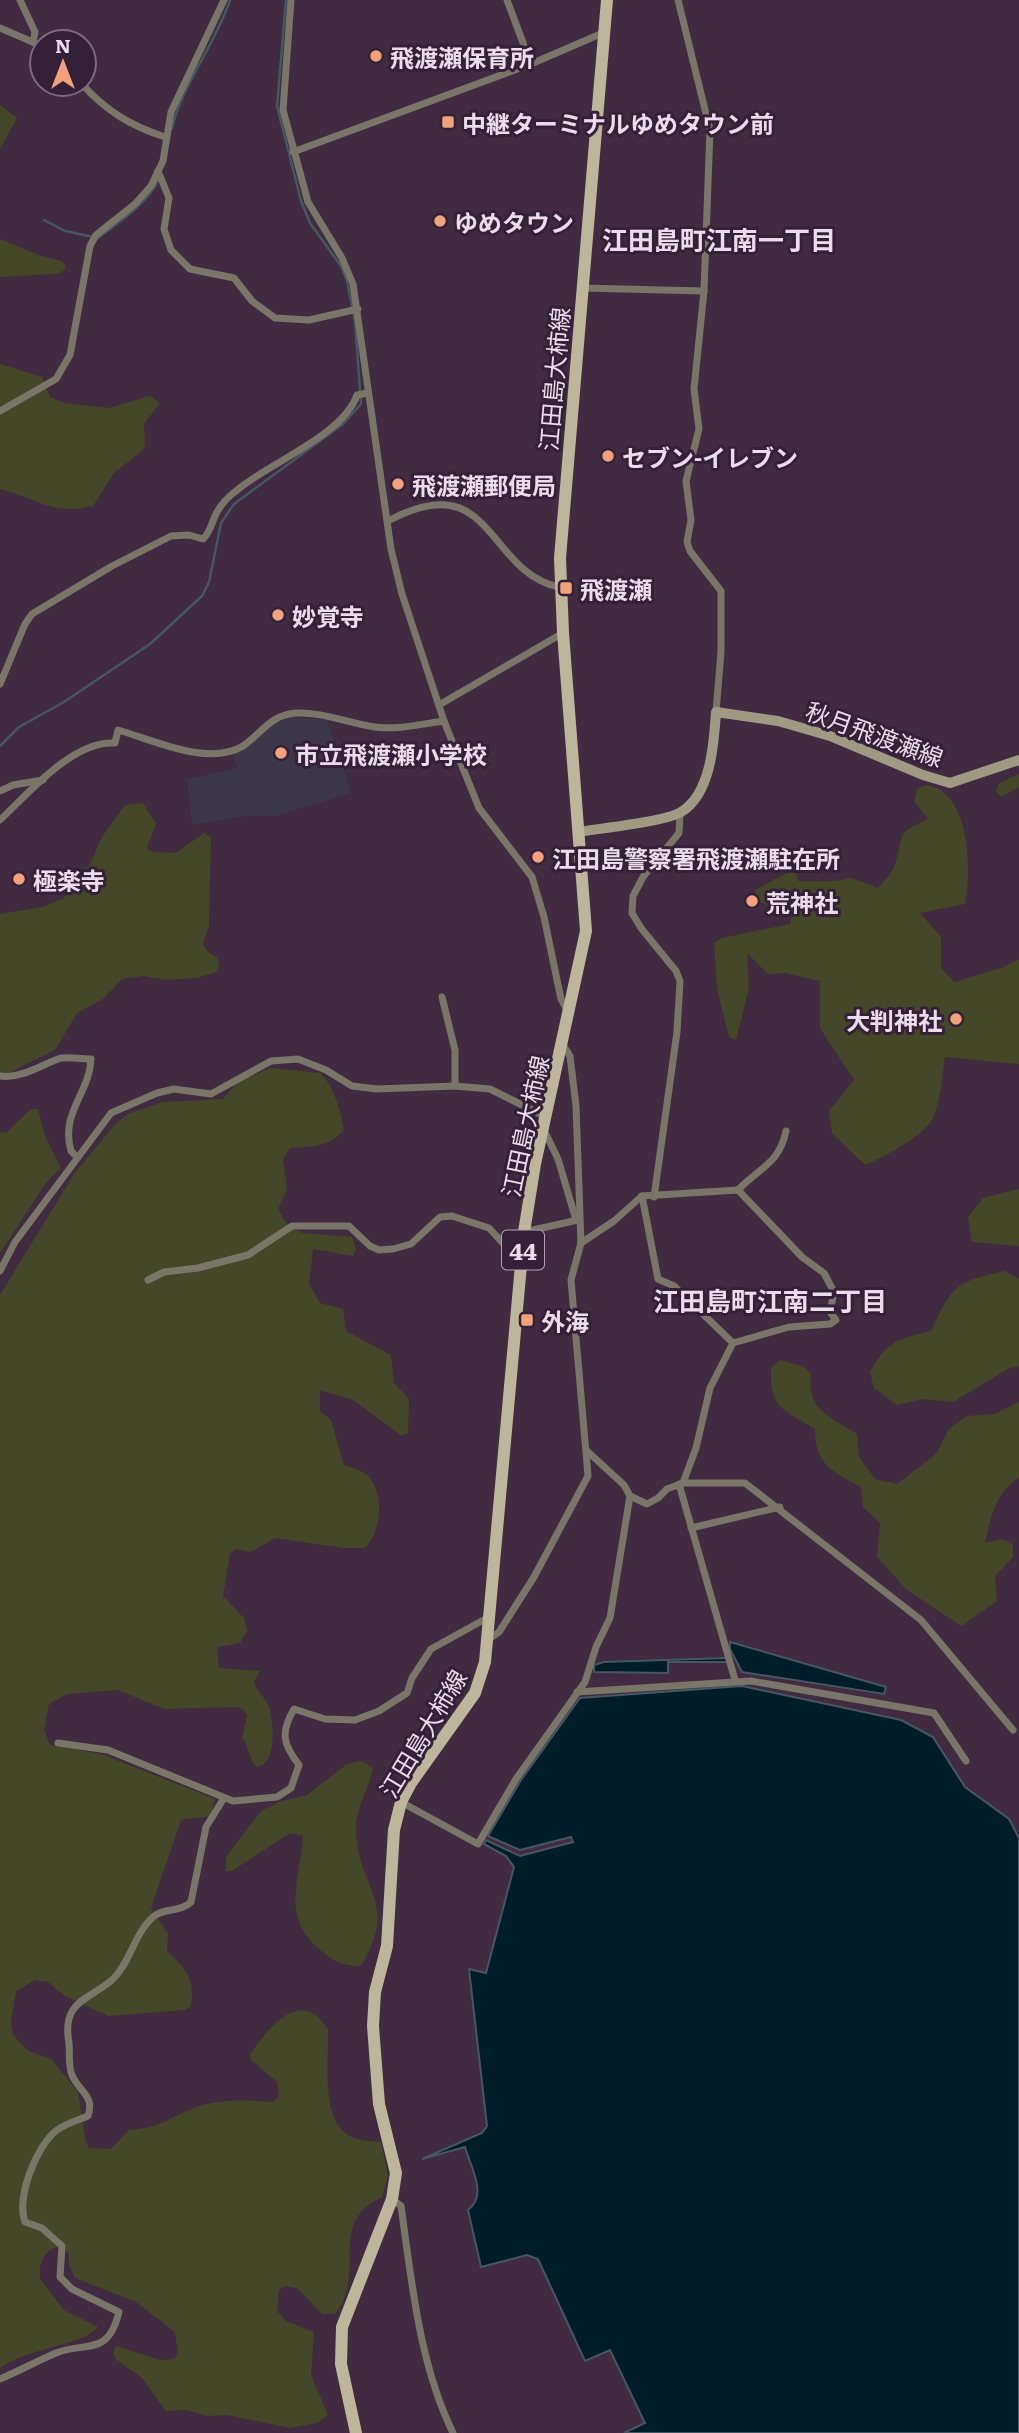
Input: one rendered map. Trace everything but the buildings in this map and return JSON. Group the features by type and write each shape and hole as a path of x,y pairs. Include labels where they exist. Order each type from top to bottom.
{"main road":[{"name":"江田島大柿線","path":"356,2433 341,2364 342,2327 392,2199 394,2158 375,2081 373,2018 375,1992 387,1946 394,1830 401,1802 475,1693 485,1662 524,1232 586,931 559,587 561,521 607,0"},
{"name":"秋月飛渡瀬線","path":"716,712 797,726 830,736 923,775 950,783 1019,760"},
{"path":"579,832 680,813 698,792 706,774 716,712"}],"street":[{"path":"20,0 33,28"},
{"path":"0,411 56,379 70,355 90,246 96,235 135,204 151,186 163,161 171,112 224,0"},
{"path":"291,0 282,101 308,202 348,269 358,309 363,394 395,568 444,720 479,808 532,877 561,999 569,1014"},
{"path":"507,0 531,64"},
{"path":"678,0 710,130 704,291 694,389 699,429 686,481 691,520 687,542 690,551 721,592 716,712"},
{"path":"0,28 28,39"},
{"path":"293,152 531,64 605,32"},
{"path":"95,98 107,110 141,129 165,136"},
{"path":"158,171 170,198 164,229 171,250 190,269 234,278 253,301 275,318 309,320 358,309"},
{"path":"582,288 704,291"},
{"path":"0,684 25,624 32,614 112,566 172,536 189,535 203,539 209,534 216,513 234,492 338,421 363,394"},
{"path":"388,521 428,504 460,509 473,515 531,574 559,587"},
{"path":"439,705 563,633"},
{"path":"0,820 43,780 80,751 100,742 115,743 118,730 199,752 218,753 242,746 268,721 292,713 310,713 378,727 444,720"},
{"path":"0,791 13,785 43,780"},
{"path":"654,1197 677,1032 680,981 676,971 632,913 633,896 643,877 679,832 680,813"},
{"path":"442,997 455,1049 455,1086"},
{"path":"487,1640 499,1632 534,1577 588,1476 571,1280 580,1243 576,1106 570,1056 564,1045"},
{"path":"0,1076 17,1075 60,1057 91,1059 91,1074 79,1092 67,1129 71,1151 76,1156"},
{"path":"0,1271 15,1242 47,1201 76,1156 111,1113 157,1093 174,1089 211,1094 271,1061 298,1059 326,1070 352,1086 377,1089 455,1086 490,1089 516,1099 545,1123 578,1220"},
{"path":"580,1243 614,1221 642,1196 738,1190 771,1164 782,1148 786,1131"},
{"path":"735,1681 681,1484 696,1448 710,1388 733,1343 789,1327 830,1324 836,1320 830,1312 834,1292 824,1273 802,1257 738,1190"},
{"path":"642,1196 658,1279 674,1286 733,1343"},
{"path":"148,1280 163,1272 198,1268 248,1255 292,1226 349,1226 370,1246 379,1250 411,1244 440,1217 452,1216 489,1228 522,1264"},
{"path":"524,1232 578,1220"},
{"path":"587,1451 624,1485 630,1496 647,1504 667,1489 681,1484 745,1483 780,1507 921,1620 1013,1730"},
{"path":"401,1802 478,1844 516,1779 585,1682 610,1618 630,1496"},
{"path":"691,1528 780,1507"},
{"path":"58,1743 108,1750 224,1798 261,1801 276,1797 291,1788 299,1765 285,1747 283,1731 293,1709 325,1719 355,1720 379,1711 407,1692 412,1678 431,1649 489,1617"},
{"path":"577,1692 735,1681 780,1684 934,1713 966,1761"},
{"path":"0,2379 59,2352 88,2349 101,2342 115,2328 119,2312 72,2289 60,2277 62,2246 42,2228 25,2222 20,2209 37,2158 56,2131 88,2116 91,2107 88,2094 72,2075 66,2025 83,1997 114,1979 138,1933 156,1914 183,1910 191,1902 206,1827 224,1798"},
{"path":"392,2199 401,2206 428,2367 453,2433"}],"shaded area":[{"path":"292,717 327,720 351,793 275,816 248,816 192,825 187,779 237,768 233,754 269,725"}],"green space":[{"path":"0,105 17,118 0,149"},
{"path":"0,239 41,256 62,261 66,267 55,274 0,277"},
{"path":"0,364 42,377 50,397 64,403 109,408 150,396 160,403 144,424 145,445 142,451 114,473 93,506 79,509 55,507 0,489"},
{"path":"1019,774 1019,787 1001,797 996,792 998,784"},
{"path":"926,785 941,790 952,801 960,816 965,834 968,872 965,904 920,913 941,937 941,968 954,982 1001,968 1019,959 1019,1064 945,1057 938,1103 929,1125 903,1145 865,1165 832,1133 829,1111 854,1080 820,1028 820,981 785,973 768,974 747,953 749,988 736,1040 729,1037 717,989 714,943 722,938 790,924 794,908 771,907 758,901 755,890 787,873 796,873 798,881 851,878 878,888 894,868 902,836 928,819 914,801 917,789"},
{"path":"143,803 156,824 147,848 152,852 176,853 204,833 211,837 209,926 203,943 206,950 217,958 219,966 216,972 197,978 165,980 143,976 122,979 103,999 77,1013 55,1050 0,1077 0,914 43,907 64,898 90,864 102,837 125,805"},
{"path":"270,1068 320,1073 336,1099 344,1130 326,1143 290,1148 283,1159 287,1189 278,1209 289,1228 303,1233 352,1237 356,1249 353,1256 313,1249 309,1284 320,1303 343,1309 346,1331 391,1355 394,1383 409,1399 408,1433 402,1436 353,1400 320,1390 320,1411 331,1420 344,1465 369,1477 374,1485 379,1504 375,1533 365,1548 343,1548 276,1538 250,1552 235,1549 230,1554 223,1596 244,1618 247,1631 240,1643 217,1647 219,1668 260,1671 254,1682 269,1707 273,1733 271,1752 263,1765 256,1767 242,1737 247,1716 244,1710 238,1707 164,1709 118,1690 67,1694 49,1704 44,1730 50,1745 101,1754 215,1799 210,1816 181,1820 151,1908 168,1934 167,1951 188,1975 192,1988 191,2006 185,2010 108,2016 65,1996 48,1982 35,1980 16,1991 11,2021 13,2035 28,2051 51,2059 78,2092 89,2148 111,2149 129,2130 156,2125 201,2105 232,2101 273,2102 279,2097 277,2082 251,2060 250,2054 255,2047 277,2022 294,2012 303,2010 312,2013 328,2029 328,2090 335,2120 343,2131 354,2138 381,2142 388,2176 382,2197 365,2208 356,2220 351,2234 348,2282 344,2298 335,2314 322,2314 297,2288 285,2286 279,2290 277,2311 286,2321 314,2332 311,2375 328,2415 317,2423 290,2428 227,2415 207,2416 186,2410 166,2411 142,2378 116,2359 113,2353 116,2346 160,2360 174,2359 178,2353 175,2332 136,2302 75,2278 69,2265 69,2254 59,2246 43,2258 40,2279 65,2311 98,2327 80,2339 24,2356 0,2368 0,1295 74,1174 116,1123 128,1114 162,1102 223,1099 238,1082"},
{"path":"31,1109 38,1109 45,1136 61,1168 47,1181 0,1253 0,1132 6,1133"},
{"path":"1019,1189 1019,1246 972,1242 968,1217 983,1198"},
{"path":"1005,1271 1019,1279 1019,1366 1008,1369 953,1402 923,1399 897,1405 874,1388 870,1372 888,1348 902,1339 931,1331 951,1295 965,1283"},
{"path":"780,1360 802,1366 811,1374 812,1396 822,1411 857,1434 859,1457 875,1479 897,1484 936,1454 949,1429 967,1416 995,1414 1019,1402 1019,1477 999,1498 985,1543 1002,1539 1013,1545 1013,1557 995,1576 997,1601 961,1626 906,1589 877,1557 880,1523 863,1507 861,1487 827,1466 818,1451 815,1429 787,1412 776,1400 771,1382 771,1368"},
{"path":"362,1761 373,1768 358,1814 356,1831 358,1851 374,1896 377,1926 361,1966 355,1966 338,1962 323,1952 307,1936 300,1923 296,1896 303,1836 290,1833 232,1871 226,1871 226,1857 261,1811 279,1802 307,1795 347,1764"}],"water":[{"path":"730,1642 886,1687 884,1694 742,1672 730,1649"},
{"path":"727,1658 728,1662 668,1662 668,1673 594,1672 594,1665 604,1662"},
{"path":"742,1686 901,1720 933,1737 965,1787 1009,1819 1019,1838 1019,2433 624,2433 645,2423 610,2350 585,2361 538,2259 527,2255 481,2267 468,2210 477,2197 476,2181 465,2147 422,2159 482,2133 487,2126 469,1969 486,1973 514,1867 506,1856 484,1844 486,1840 520,1856 573,1842 571,1837 520,1850 488,1836 521,1780 580,1698"}],"waterway":[{"path":"172,128 184,95 230,0"},
{"path":"0,746 19,727 64,702 150,644 202,596 209,582 221,523 234,504 343,424 361,404 355,321 347,281 341,266 310,223 301,201 277,106 286,0"},
{"path":"44,220 65,231 98,238 140,204 159,179"}],"place":[{"name":"飛渡瀬保育所","path":"376,56"},
{"name":"中継ターミナルゆめタウン前","path":"448,122"},
{"name":"ゆめタウン","path":"440,221"},
{"name":"セブン-イレブン","path":"608,456"},
{"name":"飛渡瀬郵便局","path":"398,484"},
{"name":"飛渡瀬","path":"566,588"},
{"name":"妙覚寺","path":"278,615"},
{"name":"市立飛渡瀬小学校","path":"281,753"},
{"name":"江田島警察署飛渡瀬駐在所","path":"538,857"},
{"name":"極楽寺","path":"19,879"},
{"name":"荒神社","path":"752,901"},
{"name":"大判神社","path":"956,1019"},
{"name":"外海","path":"527,1320"}],"district":[{"name":"江田島町江南一丁目","path":"719,238"},
{"name":"江田島町江南二丁目","path":"770,1299"}]}
